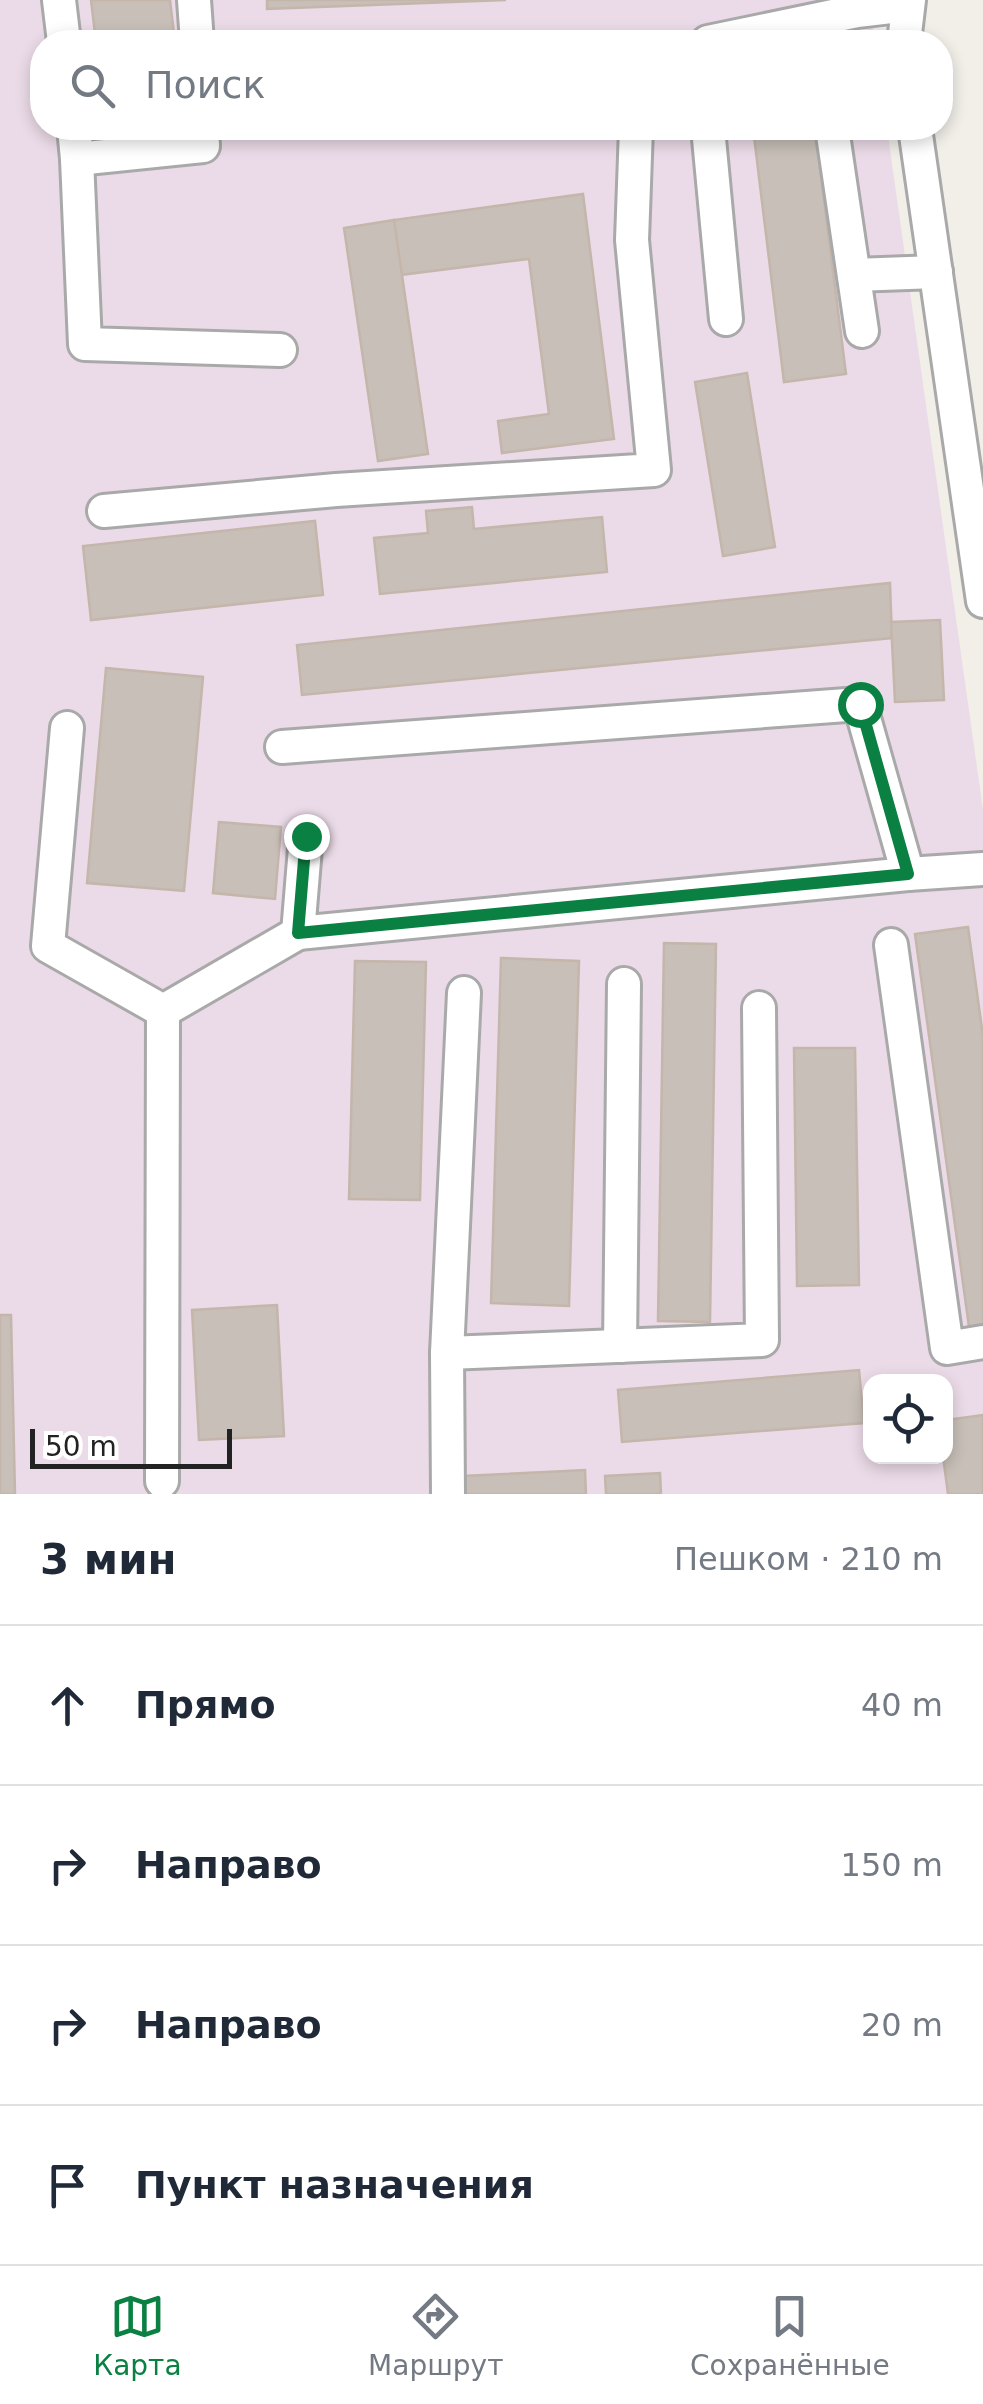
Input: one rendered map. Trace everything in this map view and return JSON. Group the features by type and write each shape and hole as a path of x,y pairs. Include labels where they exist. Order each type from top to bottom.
{"street":[{"path":"59,0 63,30"},
{"path":"194,0 196,30"},
{"path":"765,30 908,2 905,30"},
{"path":"203,140 203,146 76,143 85,344 280,350"},
{"path":"104,511 336,490 654,470 632,240 636,140"},
{"path":"709,140 726,319"},
{"path":"834,140 862,331"},
{"path":"917,140 983,601"},
{"path":"854,275 936,272"},
{"path":"282,747 860,704 908,874"},
{"path":"67,728 48,946 163,1010"},
{"path":"298,933 306,836"},
{"path":"163,1010 298,933 983,869"},
{"path":"891,945 947,1348 983,1342"},
{"path":"620,1346 624,984"},
{"path":"448,1494 448,1353 464,992"},
{"path":"448,1353 762,1340 758,1008"},
{"path":"162,1480 163,1010"}],"shaded area":[{"path":"0,0 869,0 873,30 30,30 30,140 889,140 983,810 983,1494 0,1494"}],"building":[{"path":"91,0 170,0 174,30 95,30"},
{"path":"267,0 506,0 267,9"},
{"path":"754,140 817,140 846,374 784,382"},
{"path":"583,194 614,439 502,453 498,421 549,414 529,259 400,275 394,220"},
{"path":"394,220 428,454 378,461 344,228"},
{"path":"747,373 775,547 723,556 695,382"},
{"path":"472,507 474,529 602,517 607,572 380,594 374,538 428,533 426,511"},
{"path":"315,521 323,595 91,620 83,546"},
{"path":"890,583 892,638 302,695 297,645"},
{"path":"940,620 944,700 895,702 891,622"},
{"path":"106,668 203,677 184,891 87,883"},
{"path":"219,822 281,827 275,899 213,893"},
{"path":"968,927 983,1036 983,1326 969,1327 915,934"},
{"path":"664,943 716,944 710,1322 658,1321"},
{"path":"501,958 579,961 569,1306 491,1303"},
{"path":"355,961 426,962 420,1200 349,1199"},
{"path":"794,1048 855,1048 859,1285 797,1286"},
{"path":"277,1305 284,1436 199,1440 192,1310"},
{"path":"0,1315 11,1315 15,1494 0,1494"},
{"path":"859,1370 863,1423 622,1442 618,1390"},
{"path":"983,1415 983,1494 948,1494 944,1464 953,1464 953,1419"},
{"path":"585,1470 586,1494 464,1494 463,1476"},
{"path":"660,1473 661,1494 606,1494 605,1476"}],"route":[{"path":"306,836 298,933 908,874 860,704"}]}
